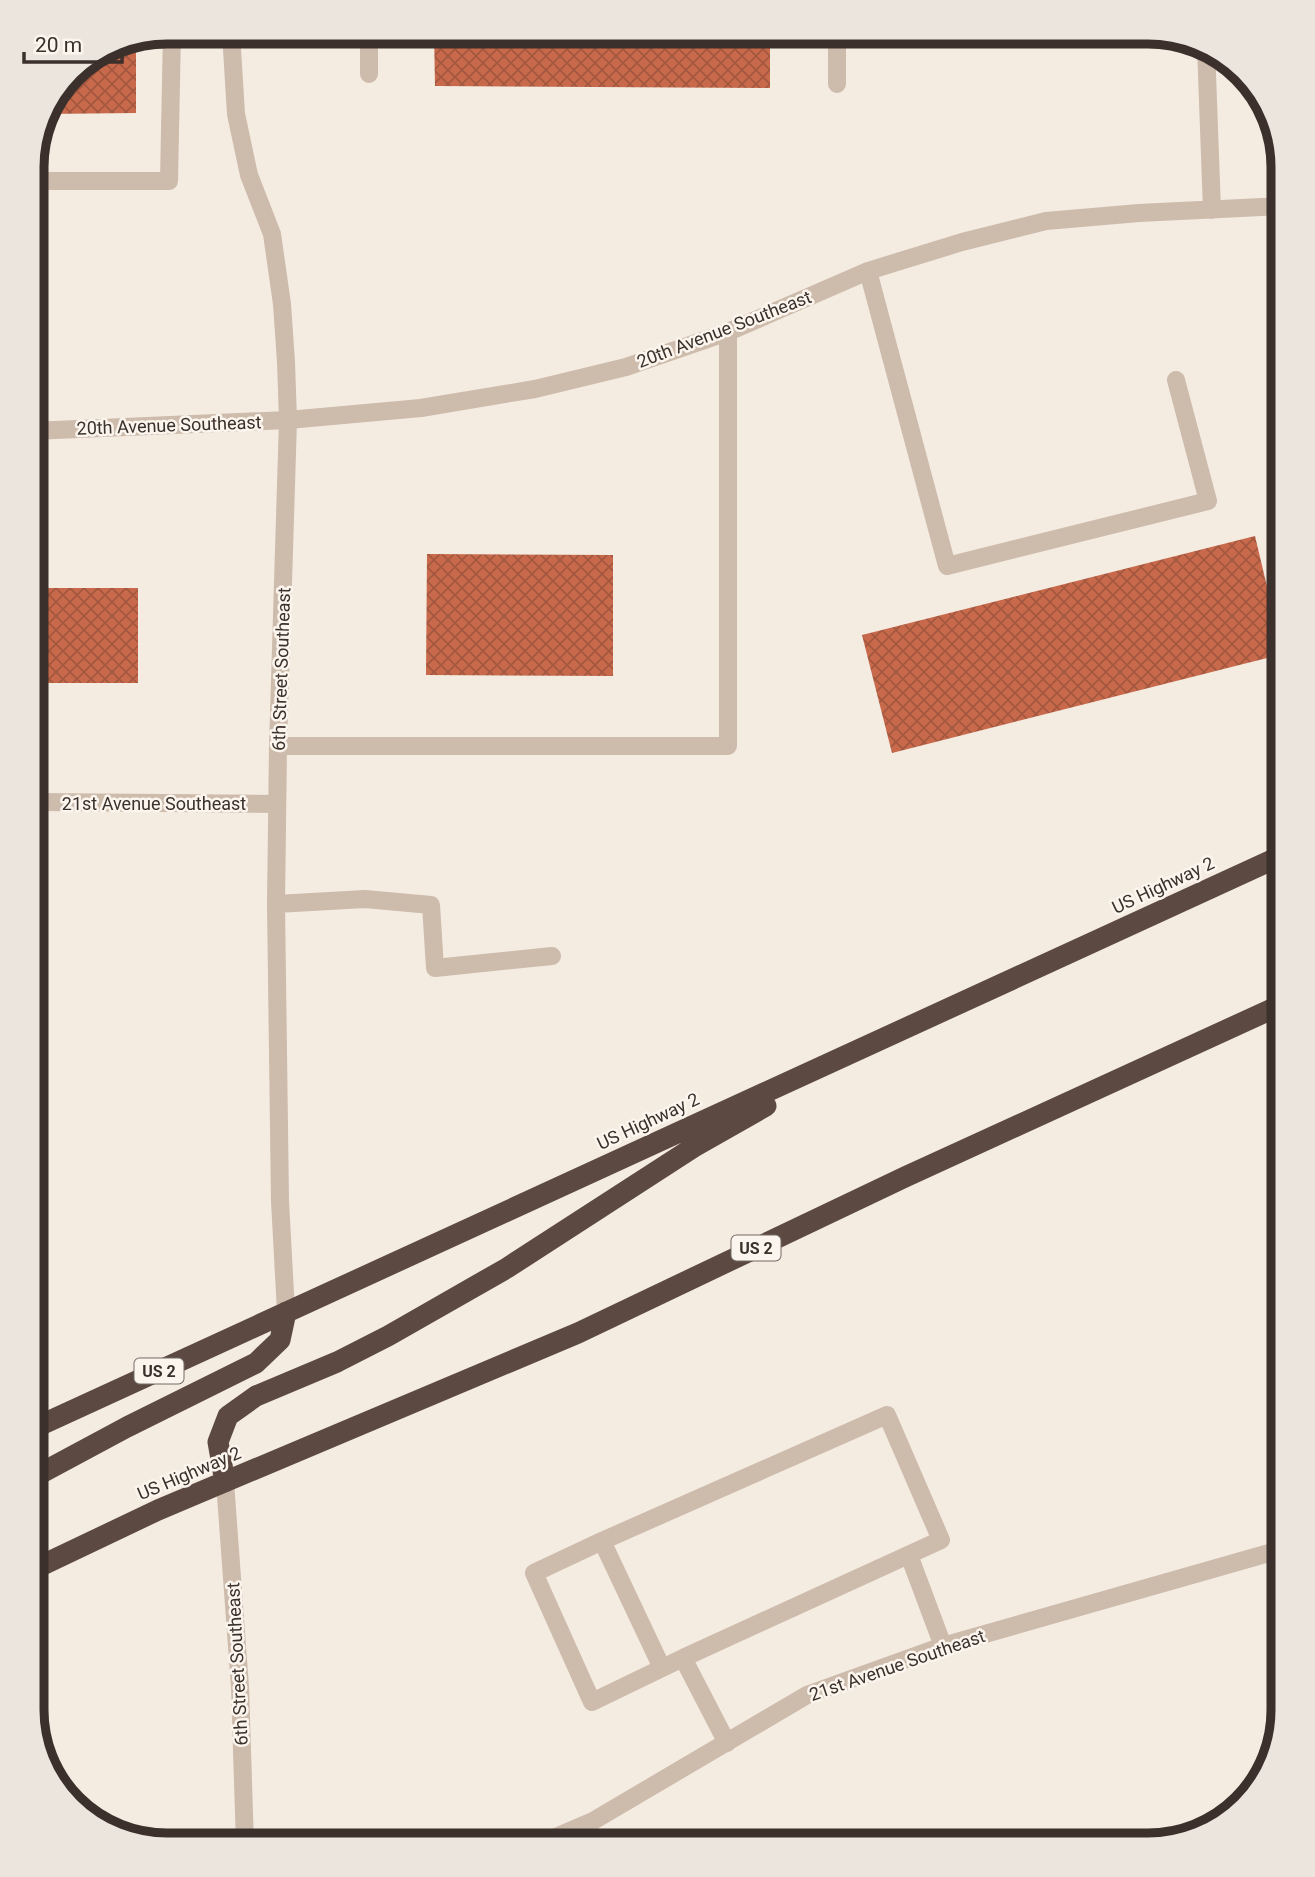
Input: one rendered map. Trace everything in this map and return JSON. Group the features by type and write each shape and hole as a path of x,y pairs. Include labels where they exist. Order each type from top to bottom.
{"highway":[{"name":"US Highway 2","path":"44,1423 1271,860"},
{"name":"US Highway 2","path":"44,1564 158,1510 578,1333 917,1171 1271,1009"},
{"path":"225,1482 218,1442 228,1416 256,1396 337,1362 507,1268 694,1147 881,1039"},
{"path":"44,1472 256,1363 280,1340 286,1312"}],"street":[{"path":"44,181 169,181 172,44"},
{"name":"6th Street Southeast","path":"232,44 236,114 249,175 274,246 282,304 288,420 276,904 280,1201 286,1312"},
{"path":"369,44 369,74"},
{"path":"837,44 838,85"},
{"path":"1206,58 1212,210"},
{"name":"20th Avenue Southeast","path":"44,430 288,420 421,408 534,389 626,367 728,332 868,271 962,242 1046,221 1271,207"},
{"path":"868,271 947,566 1208,501 1176,380"},
{"path":"278,746 728,747 728,332"},
{"name":"21st Avenue Southeast","path":"44,802 277,804"},
{"path":"276,904 365,899 431,905 435,968 552,956"},
{"path":"887,1415 941,1540 909,1555 592,1702 534,1573 887,1415"},
{"name":"6th Street Southeast","path":"225,1482 240,1687 245,1833"},
{"path":"602,1541 662,1668"},
{"name":"21st Avenue Southeast","path":"565,1833 593,1821 807,1695 943,1646 1271,1552"},
{"path":"909,1555 943,1646"},
{"path":"683,1658 727,1742"}],"building":[{"path":"434,44 770,44 770,88 435,86"},
{"path":"136,48 136,113 55,114 69,92 92,69 105,60"},
{"path":"1255,536 1271,603 1271,657 892,753 862,635"},
{"path":"427,554 613,555 613,676 426,675"},
{"path":"44,588 138,588 138,683 44,683"}]}
